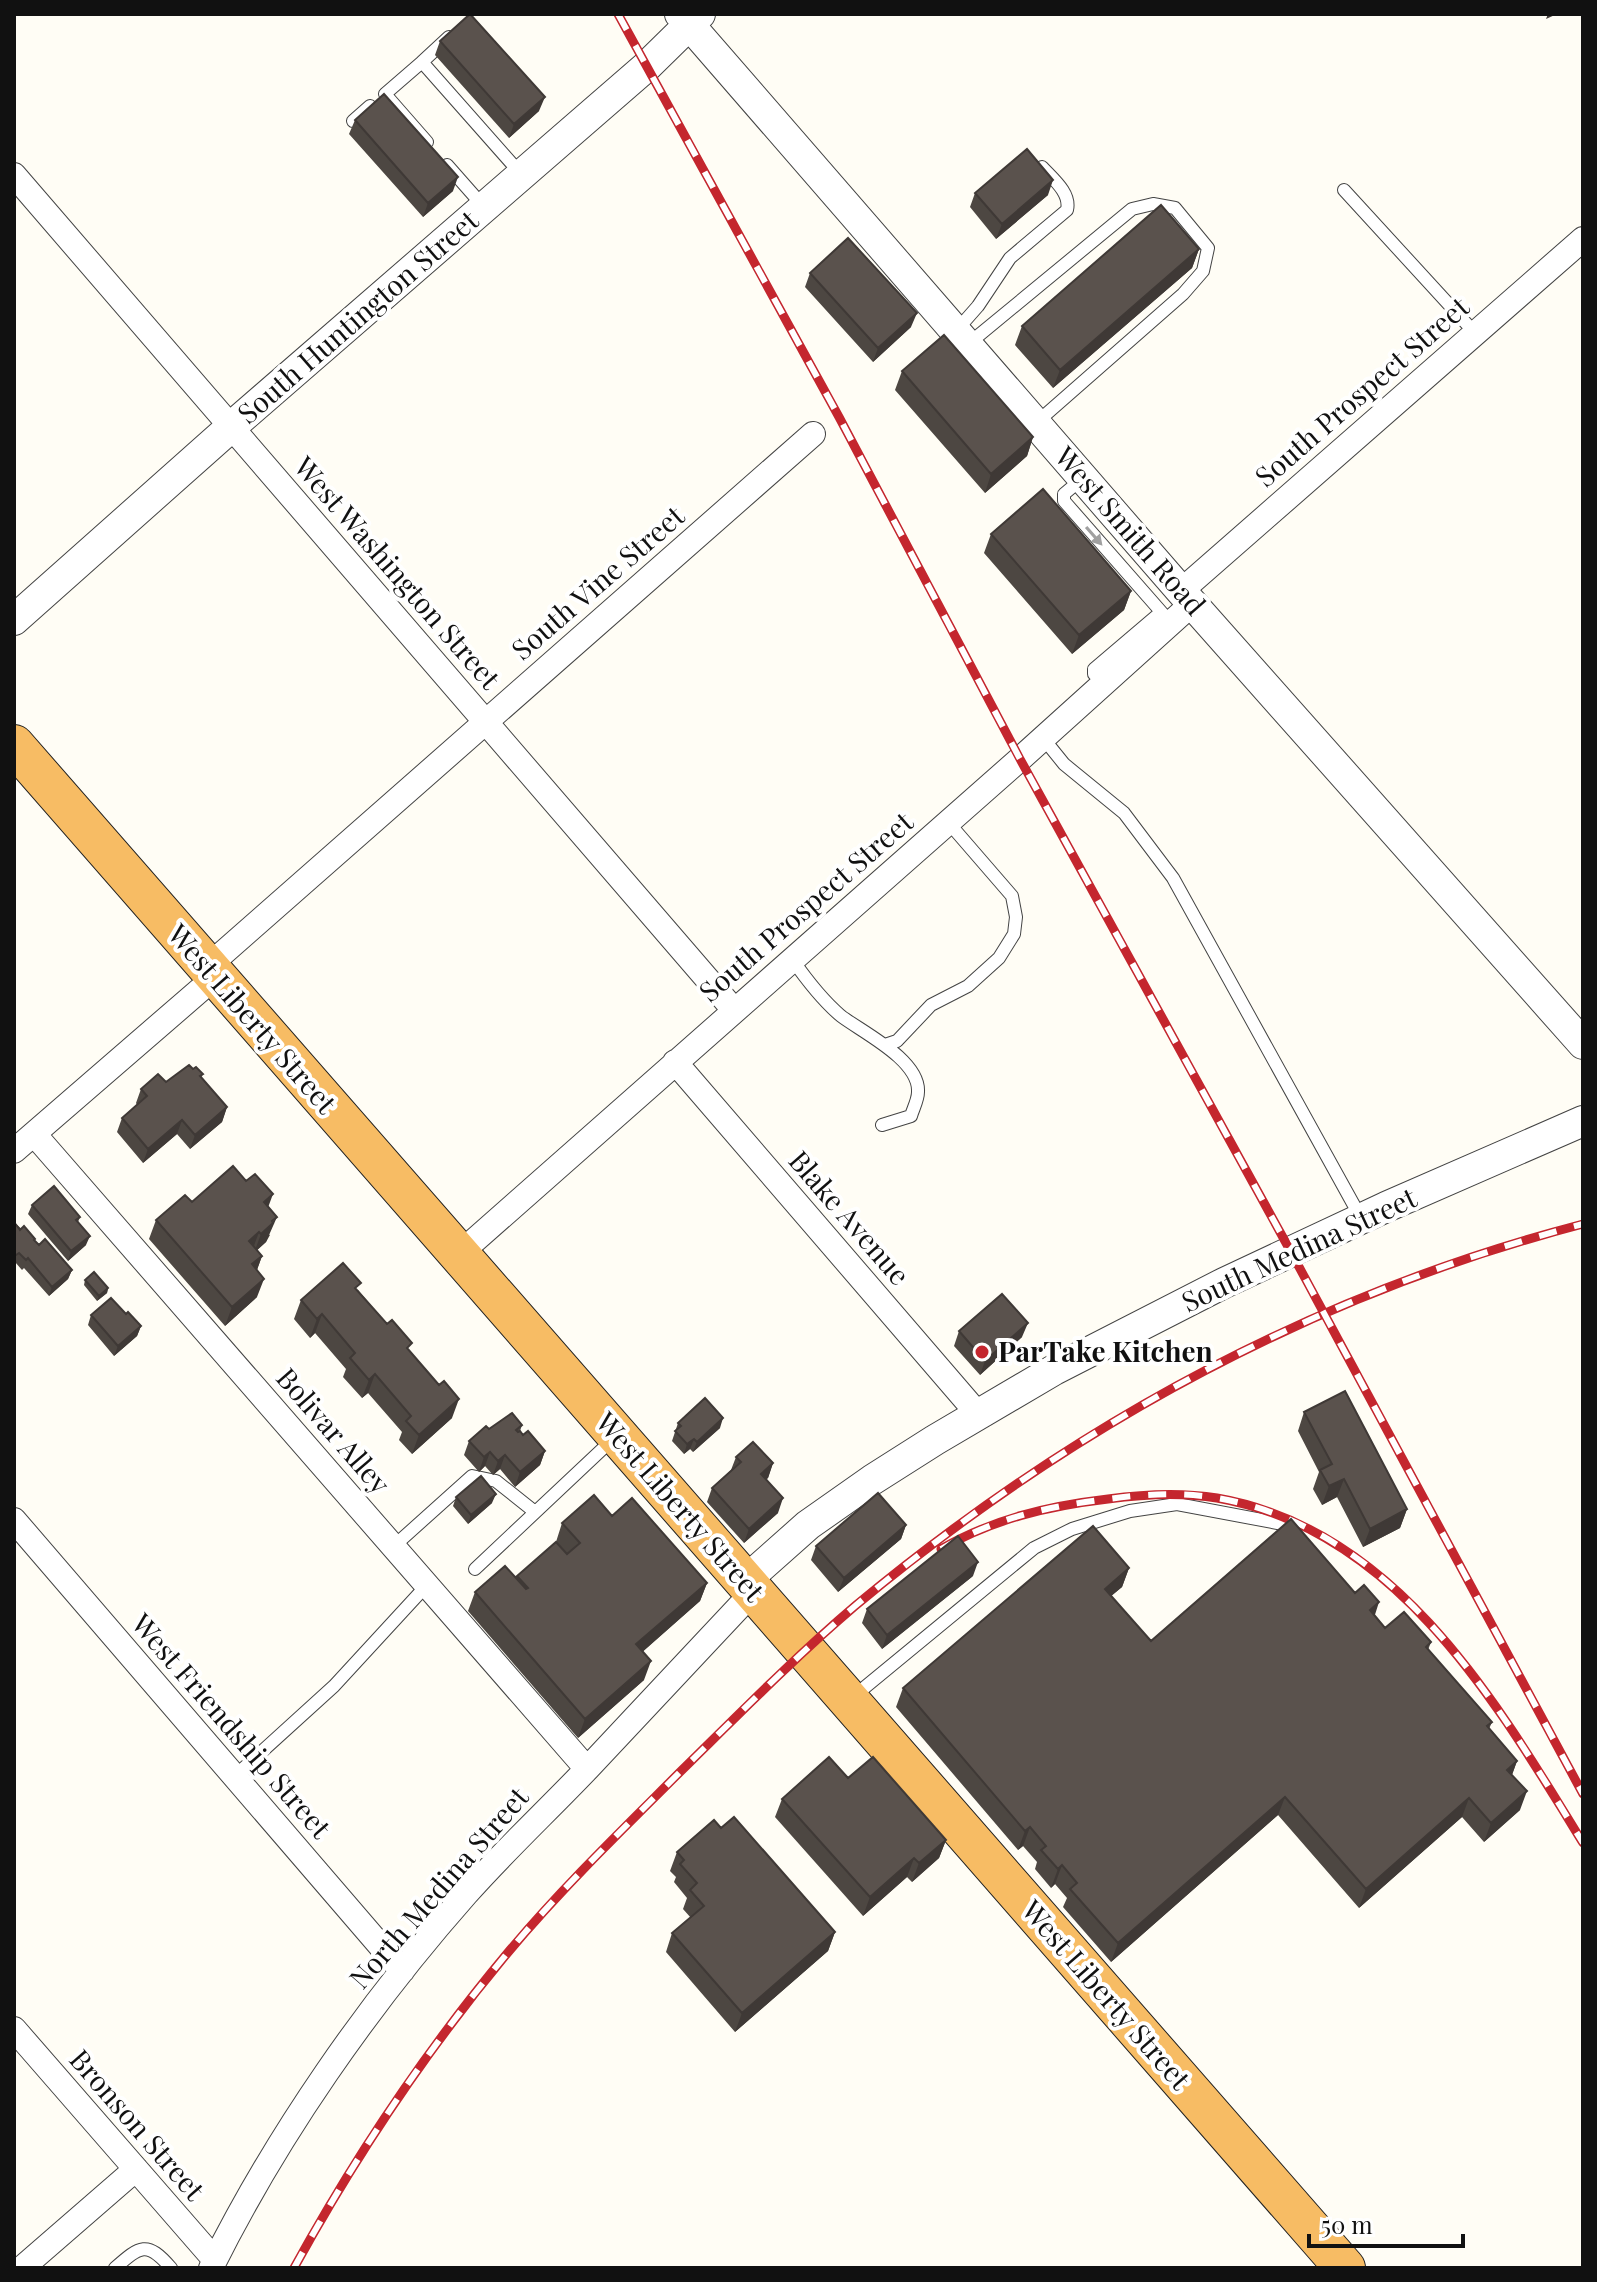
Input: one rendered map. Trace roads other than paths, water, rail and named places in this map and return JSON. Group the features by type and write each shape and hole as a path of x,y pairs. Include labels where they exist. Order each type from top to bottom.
{"highway":[{"name":"West Liberty Street","path":"14,745 1345,2268"}],"street":[{"name":"South Huntington Street","path":"14,620 647,66 689,17"},
{"name":"West Smith Road","path":"689,17 1083,478 1177,607 1583,1044"},
{"name":"West Washington Street","path":"14,175 734,1010"},
{"name":"South Prospect Street","path":"458,1255 1103,684 1177,607 1475,333 1583,239"},
{"name":"South Vine Street","path":"14,1151 486,722 813,434"},
{"name":"Blake Avenue","path":"675,1062 978,1414"},
{"name":"South Medina Street","path":"749,1586 808,1525 872,1480 1054,1370 1361,1219 1583,1121"},
{"name":"Bolivar Alley","path":"34,1134 587,1769"},
{"name":"West Friendship Street","path":"14,1520 402,1971"},
{"name":"North Medina Street","path":"213,2264 314,2092 402,1971 508,1848 587,1769 749,1586"},
{"name":"Bronson Street","path":"14,2029 136,2169 213,2264"},
{"path":"22,2268 136,2169"}],"lane":[{"path":"353,121 455,32"},
{"path":"422,62 522,175"},
{"path":"385,94 484,207"},
{"path":"962,338 978,306 1010,258 1067,210 1068,200 1064,192 1042,167"},
{"path":"1344,190 1475,333"},
{"path":"962,338 1132,209 1153,204 1175,208 1208,248 1203,271 1183,294 1036,423"},
{"path":"1043,738 1064,764 1124,813 1173,878 1361,1219"},
{"path":"885,1045 897,1041 931,1005 968,986 999,958 1014,934 1016,917 1012,896 948,822"},
{"path":"792,959 840,1015 892,1049 912,1073 919,1091 911,1116 882,1125"},
{"path":"475,1569 617,1435"},
{"path":"394,1546 472,1476 496,1481 535,1512"},
{"path":"848,1701 1034,1548 1072,1529 1130,1511 1177,1504 1283,1524"},
{"path":"235,1776 334,1686 427,1585"},
{"path":"115,2268 135,2250 146,2247 171,2268"}],"railway":[{"path":"618,14 1583,1794"},
{"path":"294,2268 394,2104 479,1987 510,1950 637,1815 766,1687 855,1606 937,1541 1021,1481 1108,1425 1198,1374 1290,1329 1385,1288 1482,1253 1583,1224"},
{"path":"941,1549 1022,1515 1135,1496 1203,1496 1281,1516 1337,1545 1389,1583 1434,1629 1476,1680 1514,1734 1583,1843"}],"place":[{"name":"ParTake Kitchen","path":"982,1352"}]}
